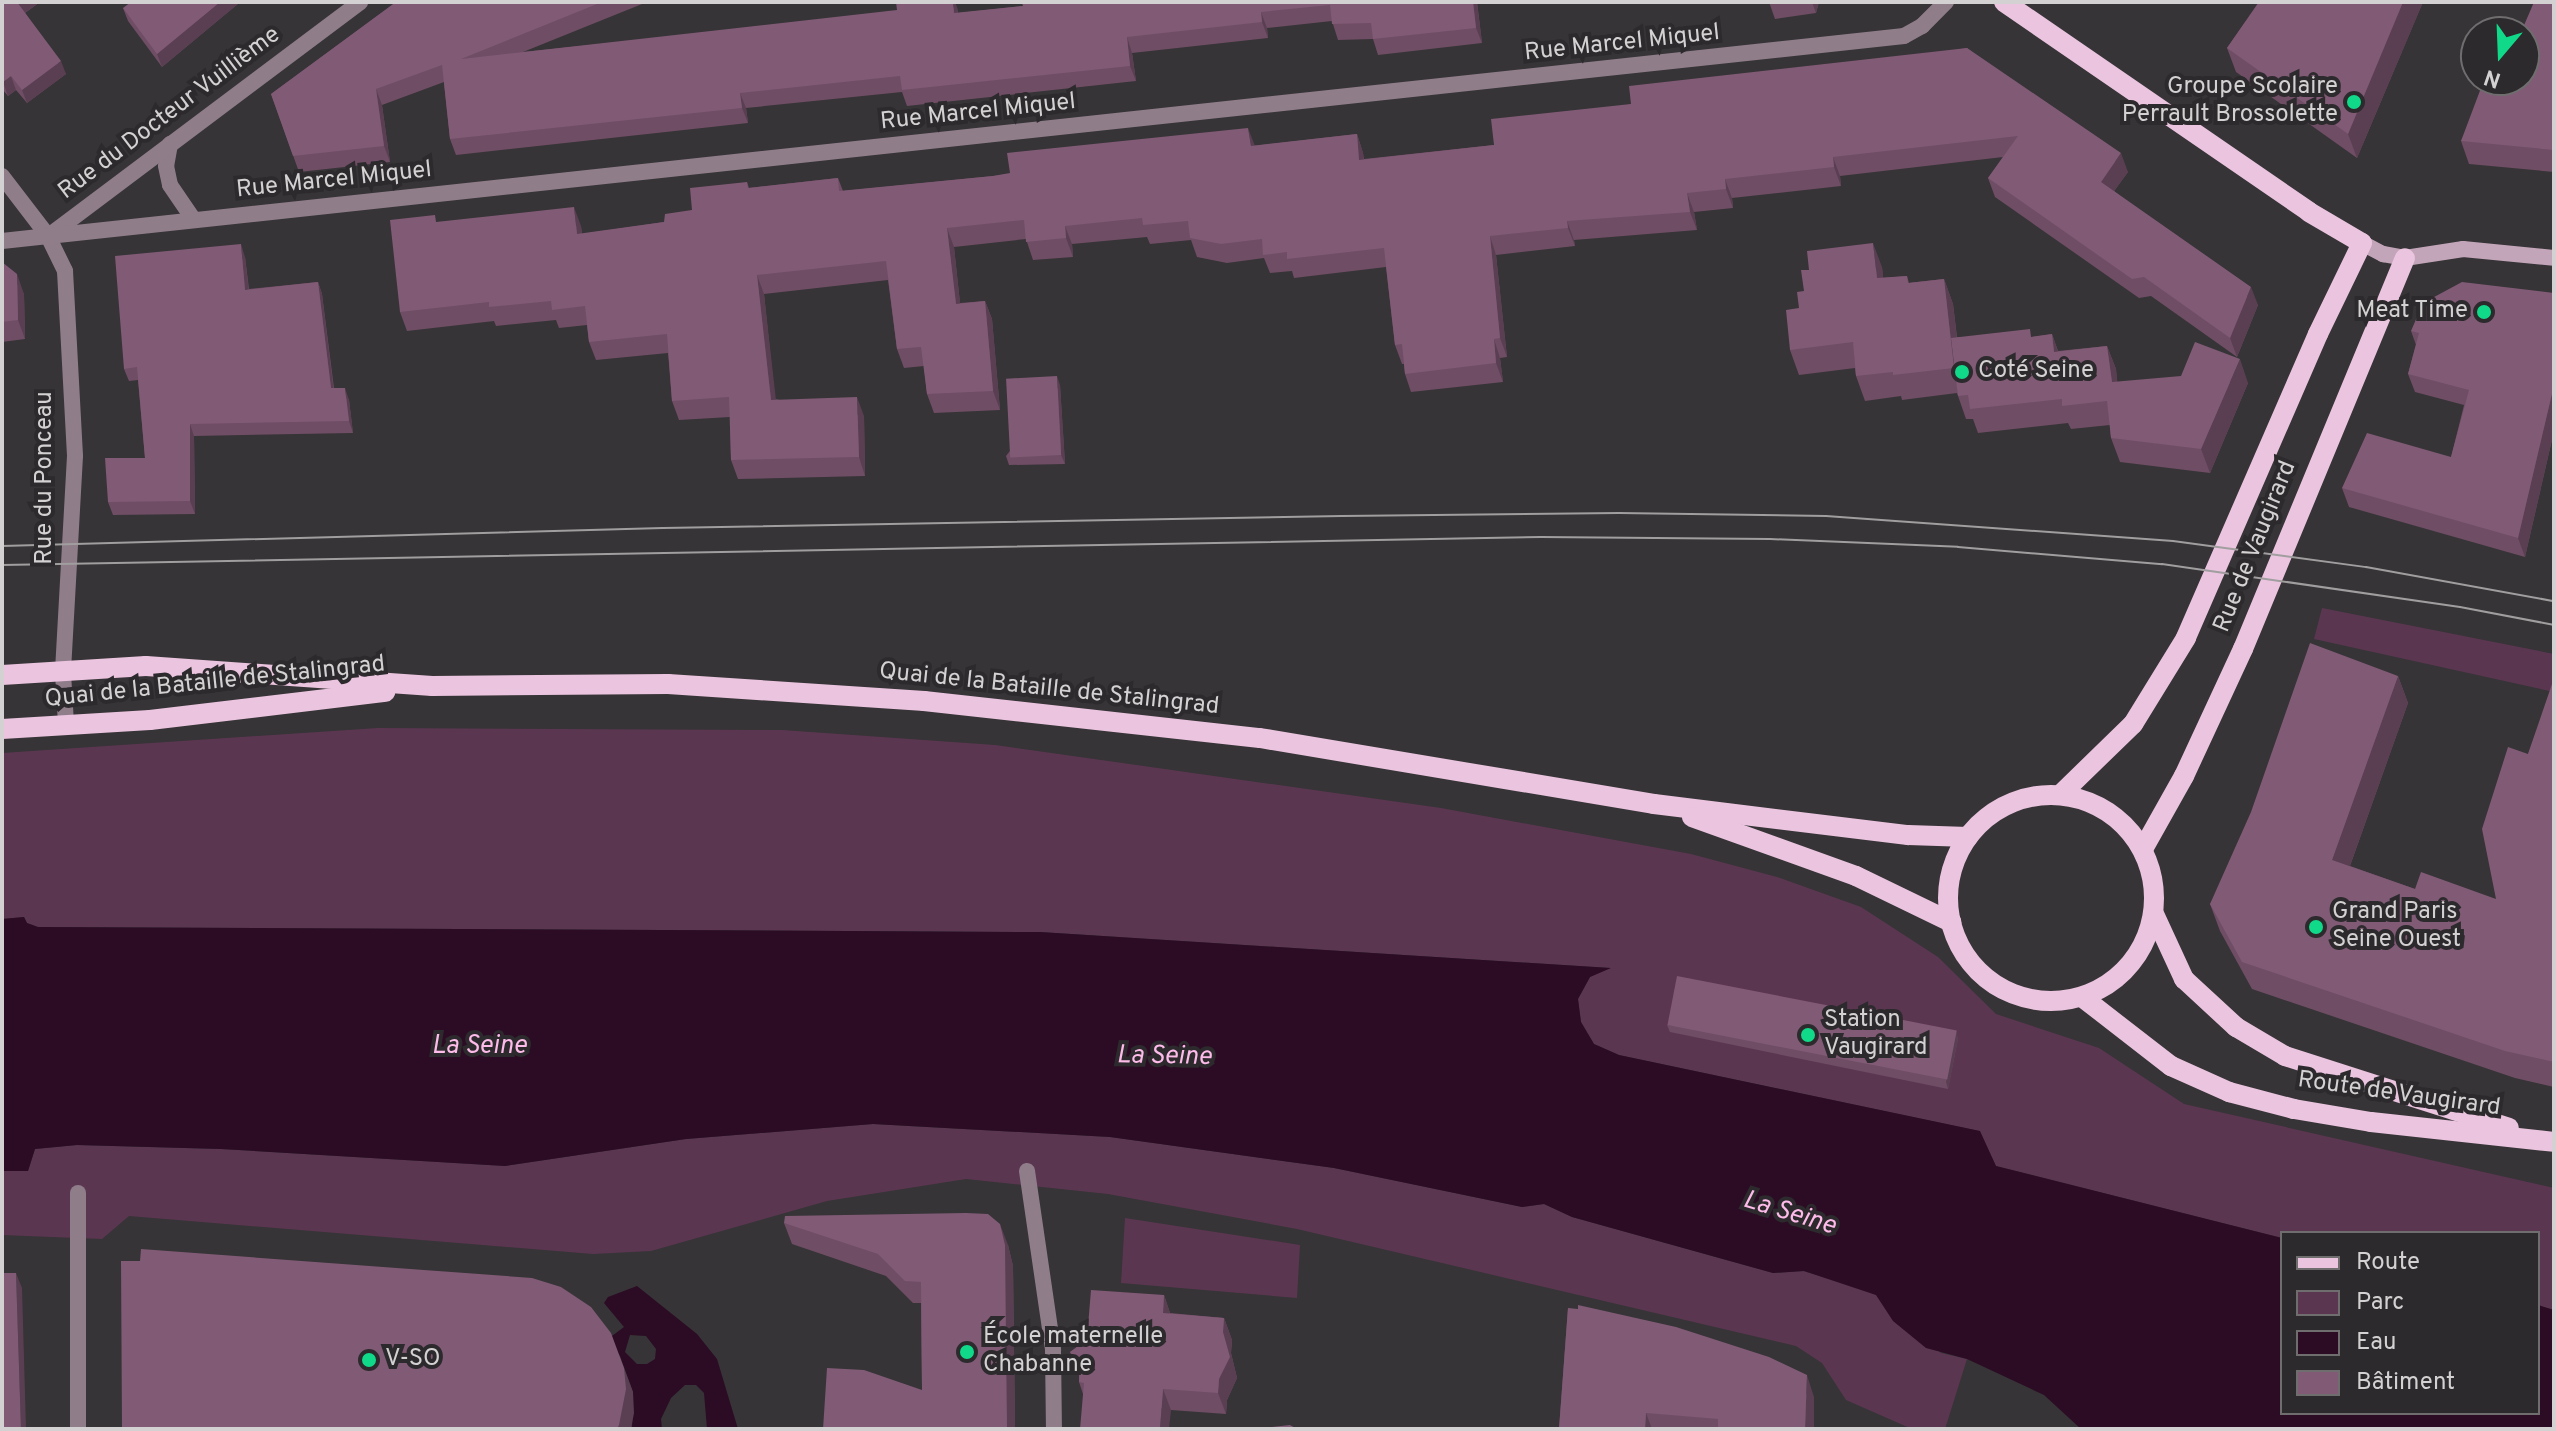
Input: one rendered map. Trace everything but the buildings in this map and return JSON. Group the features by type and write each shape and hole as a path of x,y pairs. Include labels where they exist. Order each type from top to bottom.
{"main road":[{"path":"2004,2 2309,212 2383,254 2405,258 2463,249 2554,258"},
{"name":"Rue de Vaugirard","path":"2060,795 2133,724 2186,638 2318,334 2362,243"},
{"name":"Rue de Vaugirard","path":"2143,849 2184,776 2243,649 2405,258"},
{"name":"Quai de la Bataille de Stalingrad","path":"2,675 146,666 432,686 668,684 924,701 1260,738 1654,804 1908,835 1968,837"},
{"name":"Quai de la Bataille de Stalingrad","path":"2,729 150,720 432,686"},
{"path":"2060,795 2085,800 2108,812 2128,828 2143,849 2153,881 2154,914 2143,949 2130,966 2108,985 2082,997 2049,1002 2016,996 1986,979 1964,953 1947,903 1950,878 1968,837 1982,821 2018,800 2060,795"},
{"name":"Quai de la Bataille de Stalingrad","path":"1654,804 1856,876 1951,922"},
{"name":"Route de Vaugirard","path":"2154,914 2184,979 2236,1027 2285,1056 2550,1141"},
{"name":"Route de Vaugirard","path":"2082,997 2171,1066 2229,1092 2294,1109 2371,1122 2550,1141"}],"street":[{"name":"Rue du Docteur Vuillième","path":"48,236 360,2"},
{"name":"Rue Marcel Miquel","path":"2,241 1904,36 1922,26 1946,2"},
{"path":"170,144 166,166 170,185 194,220"},
{"name":"Rue du Ponceau","path":"2,176 48,236 65,271 75,456 63,673 66,724"},
{"path":"1027,1171 1053,1350 1054,1429"},
{"path":"78,1193 78,1429"}],"green space":[{"path":"2322,608 2554,654 2554,692 2314,639"},
{"path":"378,728 782,730 995,745 1441,808 1691,854 1777,877 1861,907 1938,957 1996,1014 2099,1048 2184,1104 2554,1188 2554,1310 2540,1306 2540,1231 2280,1231 2280,1237 1996,1166 1979,1131 1619,1055 1594,1044 1581,1022 1578,999 1590,977 1609,968 1040,932 38,927 27,923 24,917 2,919 2,753"},
{"path":"873,1124 1110,1137 1334,1168 1522,1207 1544,1204 1572,1217 1773,1273 1803,1271 1864,1289 1876,1295 1941,1353 1967,1359 1945,1429 1912,1429 1846,1400 1822,1363 1796,1346 1297,1229 1108,1194 966,1179 827,1201 651,1251 593,1254 129,1216 102,1239 2,1235 2,1171 28,1171 35,1149 77,1145 221,1149 505,1166 686,1139"},
{"path":"1125,1218 1300,1245 1297,1298 1121,1283"}],"water":[{"name":"La Seine","path":"24,917 27,923 38,927 1040,932 1611,968 1590,977 1578,999 1581,1022 1594,1044 1619,1055 1980,1131 1996,1166 2280,1237 2280,1415 2540,1415 2540,1306 2554,1310 2554,1429 2081,1429 2044,1395 1967,1359 1926,1348 1893,1321 1876,1295 1804,1271 1773,1273 1572,1217 1544,1204 1522,1207 1334,1168 1110,1137 873,1124 686,1139 505,1166 221,1149 77,1145 35,1149 28,1171 2,1171 2,919"},
{"path":"637,1286 697,1334 717,1359 738,1429 707,1429 704,1393 696,1385 685,1385 671,1398 661,1419 662,1429 632,1429 633,1392 620,1356 608,1339 624,1327 604,1303 608,1297","holes":["630,1335 646,1336 656,1349 655,1359 647,1364 637,1364 625,1352"]}],"tram line":[{"path":"2,546 663,528 1342,516 1619,513 1826,516 2173,541 2366,567 2554,601"},
{"path":"2,565 1541,537 1770,539 1958,547 2162,564 2460,607 2554,625"}],"place":[{"name":"Groupe Scolaire Perrault Brossolette","path":"2354,102"},
{"name":"Meat Time","path":"2484,312"},
{"name":"Coté Seine","path":"1962,372"},
{"name":"Grand Paris Seine Ouest","path":"2316,927"},
{"name":"Station Vaugirard","path":"1808,1035"},
{"name":"École maternelle Chabanne","path":"967,1352"},
{"name":"V-SO","path":"369,1360"}]}
